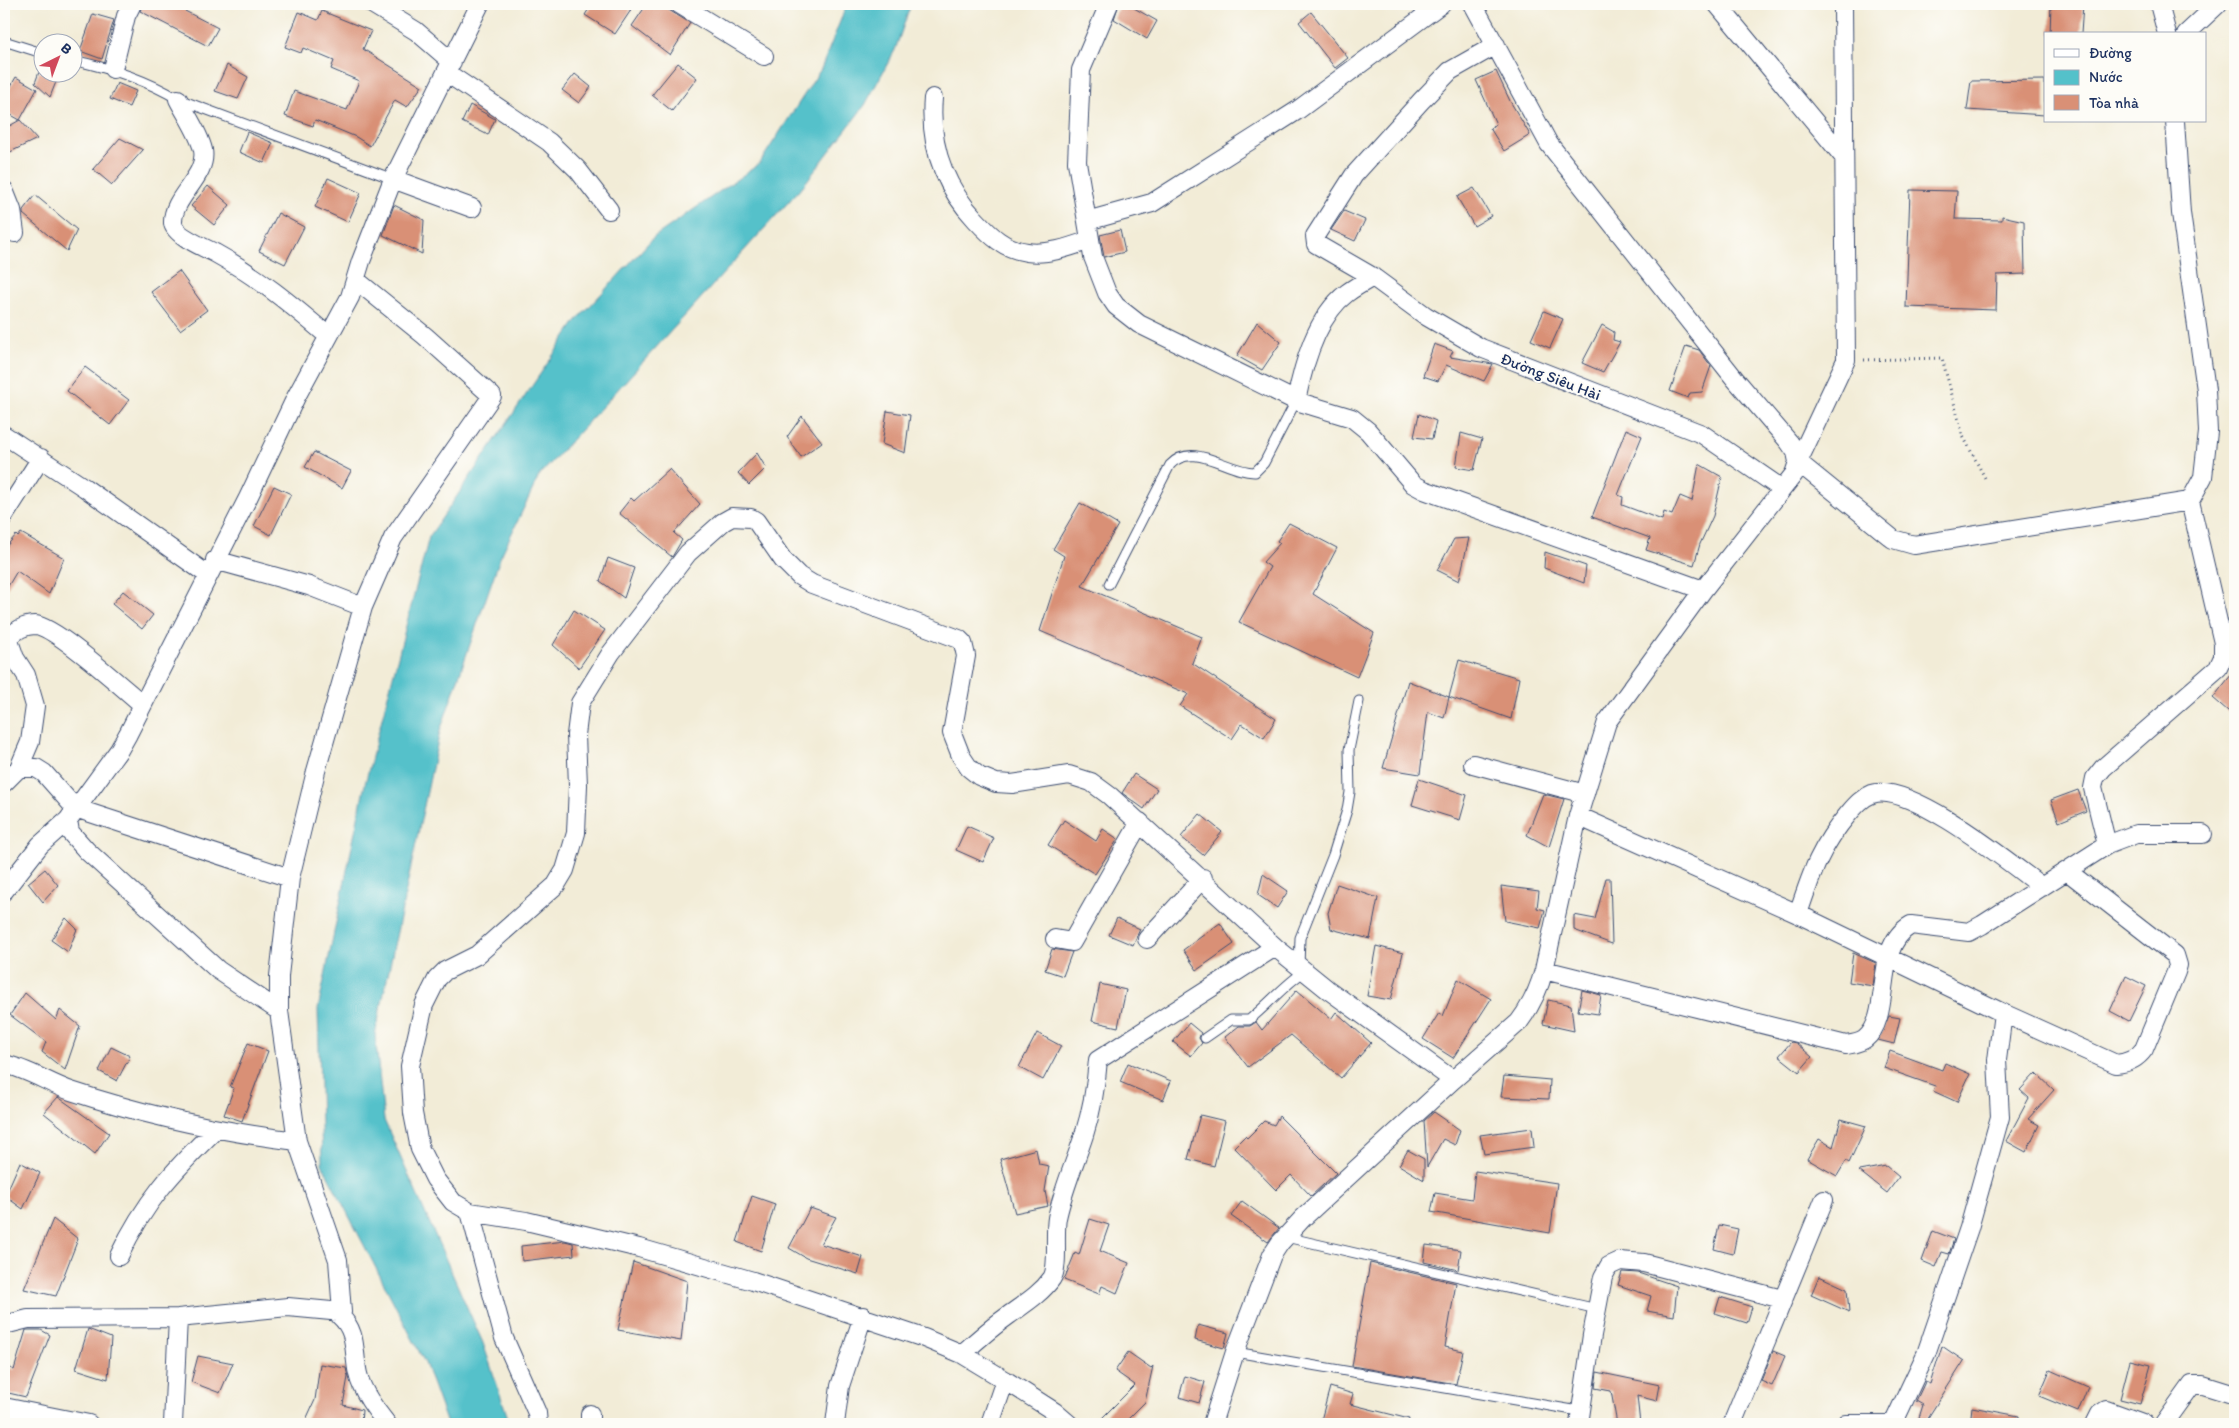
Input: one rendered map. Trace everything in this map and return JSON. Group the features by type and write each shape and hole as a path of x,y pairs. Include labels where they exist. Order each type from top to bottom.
{"street":[{"path":"114,69 126,16 132,4"},
{"path":"372,4 416,31 450,68 549,142 578,170 609,210"},
{"path":"4,891 40,845 72,814 119,750 248,498 328,336 350,297 361,261 393,180 480,4"},
{"path":"679,4 764,56"},
{"path":"1109,4 1081,70 1077,162 1093,257 1107,293 1116,306 1129,317 1296,401 1352,418 1368,431 1413,484 1424,490 1703,590"},
{"path":"1087,221 1152,203 1298,110 1441,4"},
{"path":"1473,4 1549,144 1735,379 1789,442 1796,452 1798,462 1893,539 1914,545 2190,500"},
{"path":"1717,4 1843,156"},
{"path":"1212,1424 1235,1352 1272,1256 1286,1237 1453,1080 1519,1022 1528,1011 1540,986 1578,816 1607,722 1703,590 1794,474 1846,360 1843,4"},
{"path":"2159,4 2166,32"},
{"path":"2188,32 2218,4"},
{"name":"Đường Siêu Hài","path":"1496,45 1450,71 1354,174 1315,236 1316,244 1373,277 1426,316 1481,348 1702,434 1782,489"},
{"path":"933,98 931,118 942,170 961,204 991,236 1012,249 1032,252 1066,249 1090,240"},
{"path":"178,99 200,142 203,156 200,169 176,210 175,228 183,236 239,266 263,282 328,336"},
{"path":"2107,845 2093,788 2102,768 2218,668 2222,658 2223,644 2190,500 2203,477 2208,432 2206,390 2181,213 2175,122"},
{"path":"393,180 472,208"},
{"path":"4,190 12,210 15,233"},
{"path":"1296,401 1305,359 1318,331 1345,294 1373,277"},
{"path":"356,280 425,336 492,396 393,538 363,607 316,771 290,878 279,976 279,1011 297,1141 338,1260 342,1312 340,1316 349,1326 353,1338 358,1376 378,1413 387,1424"},
{"path":"4,435 211,568 309,586 363,607"},
{"path":"4,516 41,458"},
{"path":"1069,1424 1055,1412 962,1354 864,1316 753,1280 639,1248 526,1221 470,1212 453,1202 445,1193 420,1149 413,1113 410,1066 424,1005 437,978 445,970 477,955 556,884 571,854 576,832 578,802 576,735 580,703 611,653 688,553 723,522 741,517 756,521 783,560 799,576 812,584 959,639 963,643 966,656 952,733 961,756 969,768 980,776 996,783 1012,784 1069,775 1091,782 1110,796 1203,878 1275,947 1360,1015 1453,1080"},
{"path":"4,783 19,768 30,742 35,706 26,675 15,658 8,638 18,628 36,625 60,638 142,704"},
{"path":"1473,764 1584,794"},
{"path":"19,768 36,768 44,772 72,814 290,878"},
{"path":"1798,914 1813,867 1819,854 1838,826 1862,798 1886,792 1900,796 1967,830 2042,887"},
{"path":"72,814 70,832 87,851 204,957 232,980 279,1011"},
{"path":"1578,816 1798,914 2003,1013 2116,1064 2133,1060 2144,1049 2176,972 2178,961 2175,955 2068,871"},
{"path":"1055,940 1072,942 1087,911 1140,822"},
{"path":"1544,970 1846,1044 1864,1040 1876,1022 1888,958 1898,936 1911,925 1968,932 1982,926 2107,845 2136,834 2203,834"},
{"path":"1147,939 1203,878"},
{"path":"962,1354 986,1332 1040,1292 1052,1277 1056,1266 1054,1239 1058,1218 1069,1174 1091,1112 1096,1090 1098,1060 1275,947"},
{"path":"1893,1424 1926,1354 1969,1228 2000,1117 1997,1060 2003,1013"},
{"path":"4,1064 28,1071 70,1091 216,1129 297,1141"},
{"path":"119,1256 147,1204 178,1166 216,1129"},
{"path":"1732,1424 1824,1200"},
{"path":"470,1212 504,1338 537,1413 538,1424"},
{"path":"1579,1418 1603,1277 1609,1266 1620,1261 1644,1263 1782,1299"},
{"path":"4,1325 28,1319 178,1318 288,1307 342,1312"},
{"path":"835,1424 840,1386 864,1316"},
{"path":"173,1424 178,1318"},
{"path":"990,1424 1005,1380"},
{"path":"2164,1424 2192,1385 2203,1385 2235,1394"},
{"path":"4,1407 89,1424"},
{"path":"2095,1424 2100,1414 2106,1410 2145,1424"},
{"path":"1846,1424 1886,1424"}],"lane":[{"path":"4,41 32,50"},
{"path":"82,62 114,69 155,85 178,99 393,180"},
{"path":"1109,584 1170,465 1175,459 1196,456 1249,472 1255,472 1264,463 1296,401"},
{"path":"1205,1038 1231,1020 1249,1020 1271,1002 1302,968 1300,938 1333,855 1347,810 1350,792 1349,750 1359,701"},
{"path":"1286,1237 1597,1309"},
{"path":"1235,1352 1579,1418"}],"path":[{"path":"1846,360 1942,358 1963,436 1986,480"}],"water":[{"path":"847,4 911,4 895,50 865,105 803,186 539,476 500,558 440,731 375,1035 384,1120 483,1343 510,1424 447,1424 425,1363 322,1164 318,1009 365,784 429,537 577,320 654,237 759,164 821,69"}],"building":[{"path":"143,4 189,4 185,11 218,28 208,46 140,11"},
{"path":"592,4 621,4 631,10 615,34 585,15"},
{"path":"647,4 659,4 690,23 670,55 632,26"},
{"path":"1119,4 1127,4 1157,21 1147,39 1114,19"},
{"path":"2051,4 2083,4 2081,32 2050,32"},
{"path":"322,11 371,31 363,49 422,86 407,107 395,100 370,146 356,137 315,120 313,126 285,116 294,91 347,110 359,81 331,69 334,61 303,48 301,53 285,47 299,12 318,20"},
{"path":"1311,12 1348,58 1335,68 1299,22"},
{"path":"93,14 114,20 102,59 82,52 82,45"},
{"path":"678,63 697,78 672,111 652,95"},
{"path":"227,65 248,77 238,99 215,91"},
{"path":"1496,71 1510,101 1530,135 1504,151 1490,128 1496,124 1476,80"},
{"path":"575,74 591,87 579,103 562,90"},
{"path":"16,77 37,89 20,120 4,111 4,98"},
{"path":"2044,80 2044,115 1967,110 1971,81"},
{"path":"35,82 56,82 50,97"},
{"path":"117,83 136,91 129,107 110,99"},
{"path":"470,105 495,119 488,135 462,122"},
{"path":"20,120 37,139 4,155 4,129"},
{"path":"247,132 273,143 264,163 239,152"},
{"path":"120,138 143,150 112,185 93,169"},
{"path":"328,178 361,193 348,222 315,207"},
{"path":"208,186 230,205 214,225 191,206"},
{"path":"1474,188 1491,216 1474,226 1457,197"},
{"path":"1910,190 1957,191 1955,219 2002,220 2002,216 2024,221 2025,274 1997,275 1996,310 1906,307"},
{"path":"35,195 77,230 67,251 23,214 23,210"},
{"path":"394,205 424,220 422,254 383,235"},
{"path":"1344,211 1365,220 1355,241 1331,230"},
{"path":"278,213 304,227 285,264 259,251"},
{"path":"1120,230 1125,252 1104,257 1100,235"},
{"path":"179,271 207,310 180,330 151,292"},
{"path":"1544,311 1563,319 1550,348 1531,340"},
{"path":"1257,322 1281,342 1262,370 1237,356"},
{"path":"1602,325 1614,332 1613,340 1620,342 1603,372 1582,363"},
{"path":"1434,344 1453,351 1450,357 1493,364 1484,381 1446,365 1438,381 1423,376"},
{"path":"1686,346 1699,350 1711,366 1702,392 1690,393 1688,398 1670,391"},
{"path":"85,367 129,400 110,425 67,391"},
{"path":"887,411 910,415 905,453 882,444"},
{"path":"1419,414 1436,421 1432,439 1414,437"},
{"path":"802,416 822,442 801,457 787,437"},
{"path":"1626,429 1642,436 1618,495 1623,497 1622,505 1662,520 1664,512 1672,515 1680,496 1692,501 1699,464 1722,477 1713,516 1700,544 1694,565 1646,550 1650,538 1592,517"},
{"path":"1461,433 1482,439 1474,470 1456,467"},
{"path":"314,452 351,471 342,488 305,467"},
{"path":"757,453 766,468 749,485 738,473"},
{"path":"669,469 700,504 674,533 682,540 672,557 619,513 631,498 634,501"},
{"path":"274,486 291,494 271,535 254,526"},
{"path":"1080,503 1118,525 1082,586 1202,637 1192,663 1276,719 1264,738 1242,724 1232,739 1180,706 1188,694 1040,631 1064,556 1053,549"},
{"path":"1289,523 1337,548 1313,594 1374,633 1357,677 1239,622 1270,567 1263,562 1280,543 1277,541"},
{"path":"21,533 64,558 49,594 17,571 4,593 4,549 16,535 18,537"},
{"path":"1469,538 1459,581 1437,570 1454,539"},
{"path":"1545,552 1586,566 1584,583 1544,568"},
{"path":"608,558 634,568 624,598 600,581"},
{"path":"123,591 153,615 142,629 112,604"},
{"path":"574,610 605,630 579,668 553,645"},
{"path":"1459,660 1519,678 1511,719 1449,697"},
{"path":"2235,670 2235,717 2213,698"},
{"path":"1408,681 1449,697 1444,718 1428,712 1420,774 1383,768"},
{"path":"1134,774 1157,789 1144,809 1122,793"},
{"path":"1419,779 1467,795 1460,820 1412,805"},
{"path":"2078,790 2086,811 2059,822 2051,800"},
{"path":"1543,794 1564,799 1549,847 1527,835"},
{"path":"1200,814 1222,832 1203,855 1181,837"},
{"path":"1064,820 1096,841 1103,829 1118,839 1095,874 1048,845"},
{"path":"967,826 994,838 983,862 956,850"},
{"path":"45,869 58,885 43,902 28,883"},
{"path":"1263,874 1288,891 1277,908 1258,895"},
{"path":"1606,878 1610,878 1612,944 1574,930 1574,915 1595,919"},
{"path":"1337,884 1378,898 1370,939 1331,929 1328,913"},
{"path":"1501,886 1539,891 1537,908 1545,910 1540,928 1505,921"},
{"path":"66,918 77,929 68,952 51,940"},
{"path":"1117,918 1140,929 1133,945 1109,935"},
{"path":"1220,923 1234,944 1197,970 1183,950"},
{"path":"1376,946 1403,953 1391,1000 1367,996"},
{"path":"1052,949 1072,952 1063,976 1045,970"},
{"path":"1853,953 1876,963 1873,986 1849,982"},
{"path":"2126,976 2146,986 2129,1021 2110,1011"},
{"path":"1458,979 1491,999 1453,1058 1423,1039 1439,1013 1443,1016"},
{"path":"1100,984 1126,990 1118,1027 1092,1021"},
{"path":"1297,990 1331,1019 1336,1012 1371,1043 1341,1078 1291,1035 1248,1067 1225,1037 1239,1026 1250,1026 1256,1022 1262,1030"},
{"path":"1582,990 1601,995 1598,1014 1578,1011"},
{"path":"25,993 56,1020 60,1010 80,1026 65,1070 42,1052 46,1042 10,1015"},
{"path":"1548,1000 1571,1005 1574,1031 1543,1024"},
{"path":"1889,1016 1900,1018 1894,1044 1878,1040"},
{"path":"1189,1023 1201,1033 1199,1038 1202,1043 1191,1056 1173,1042"},
{"path":"1037,1033 1061,1046 1043,1080 1019,1067"},
{"path":"1791,1042 1796,1043 1812,1057 1799,1072 1779,1056"},
{"path":"248,1043 268,1051 242,1121 224,1115 234,1088 230,1087"},
{"path":"111,1047 130,1056 117,1081 99,1071"},
{"path":"1890,1051 1942,1070 1945,1063 1970,1074 1957,1102 1933,1091 1935,1086 1884,1068"},
{"path":"1128,1063 1171,1081 1163,1100 1120,1082"},
{"path":"2036,1073 2054,1090 2028,1119 2039,1125 2026,1152 2006,1141 2029,1098 2020,1090"},
{"path":"1504,1076 1550,1080 1549,1099 1501,1097"},
{"path":"58,1097 109,1133 95,1154 44,1113"},
{"path":"1434,1112 1460,1130 1455,1145 1443,1139 1427,1167 1424,1121"},
{"path":"1200,1115 1225,1121 1214,1166 1188,1159"},
{"path":"1279,1116 1336,1173 1311,1196 1291,1175 1276,1190 1234,1147 1245,1136 1247,1138 1264,1121 1274,1125"},
{"path":"1841,1119 1866,1126 1849,1163 1846,1161 1837,1176 1807,1159 1819,1139 1833,1147"},
{"path":"1532,1128 1534,1147 1484,1154 1480,1135"},
{"path":"1036,1149 1039,1164 1049,1166 1045,1191 1048,1206 1015,1213 1000,1159"},
{"path":"1408,1150 1424,1159 1424,1180 1399,1165"},
{"path":"20,1162 40,1173 23,1209 5,1196"},
{"path":"1886,1166 1899,1177 1887,1193 1859,1171"},
{"path":"1475,1171 1557,1183 1550,1233 1431,1212 1435,1193 1472,1199"},
{"path":"752,1196 775,1204 761,1251 737,1242"},
{"path":"1242,1201 1279,1228 1268,1242 1231,1216"},
{"path":"810,1208 836,1217 821,1244 863,1257 858,1274 806,1258 789,1248"},
{"path":"53,1219 78,1239 56,1296 24,1289"},
{"path":"1090,1219 1109,1225 1100,1251 1129,1263 1117,1293 1102,1286 1099,1294 1064,1280 1075,1253 1079,1255"},
{"path":"1719,1225 1738,1229 1733,1254 1714,1249"},
{"path":"1933,1231 1954,1239 1949,1254 1942,1252 1936,1267 1922,1261"},
{"path":"565,1241 573,1243 574,1255 522,1261 521,1246"},
{"path":"1426,1245 1461,1250 1458,1270 1424,1262"},
{"path":"633,1262 687,1281 681,1341 618,1330"},
{"path":"1370,1263 1456,1283 1445,1347 1463,1351 1456,1384 1352,1366"},
{"path":"1622,1272 1638,1273 1677,1286 1674,1316 1647,1311 1651,1296 1618,1285"},
{"path":"1819,1276 1847,1289 1849,1312 1811,1295"},
{"path":"1720,1297 1752,1307 1747,1323 1715,1313"},
{"path":"1198,1325 1228,1333 1224,1348 1195,1340"},
{"path":"88,1329 111,1338 108,1379 76,1369"},
{"path":"26,1330 41,1330 50,1335 26,1397 4,1392 4,1365 14,1370"},
{"path":"1942,1346 1964,1361 1924,1424 1917,1424 1923,1405 1916,1401 1925,1382 1930,1384"},
{"path":"1773,1351 1785,1356 1772,1386 1761,1381"},
{"path":"1128,1352 1151,1368 1153,1366 1145,1402 1123,1424 1096,1424 1135,1385 1115,1371"},
{"path":"198,1356 233,1363 220,1393 191,1382"},
{"path":"2130,1360 2151,1365 2140,1404 2120,1399"},
{"path":"320,1364 346,1368 348,1377 343,1405 362,1410 361,1424 304,1424 315,1400"},
{"path":"2050,1370 2088,1387 2078,1412 2039,1396"},
{"path":"1597,1372 1660,1385 1657,1401 1637,1396 1640,1424 1617,1424 1611,1391 1595,1388"},
{"path":"1185,1376 1205,1382 1199,1403 1179,1397"},
{"path":"1330,1387 1353,1394 1350,1404 1409,1419 1408,1424 1320,1424"},
{"path":"1972,1407 2019,1416 2019,1424 1970,1424"}]}
